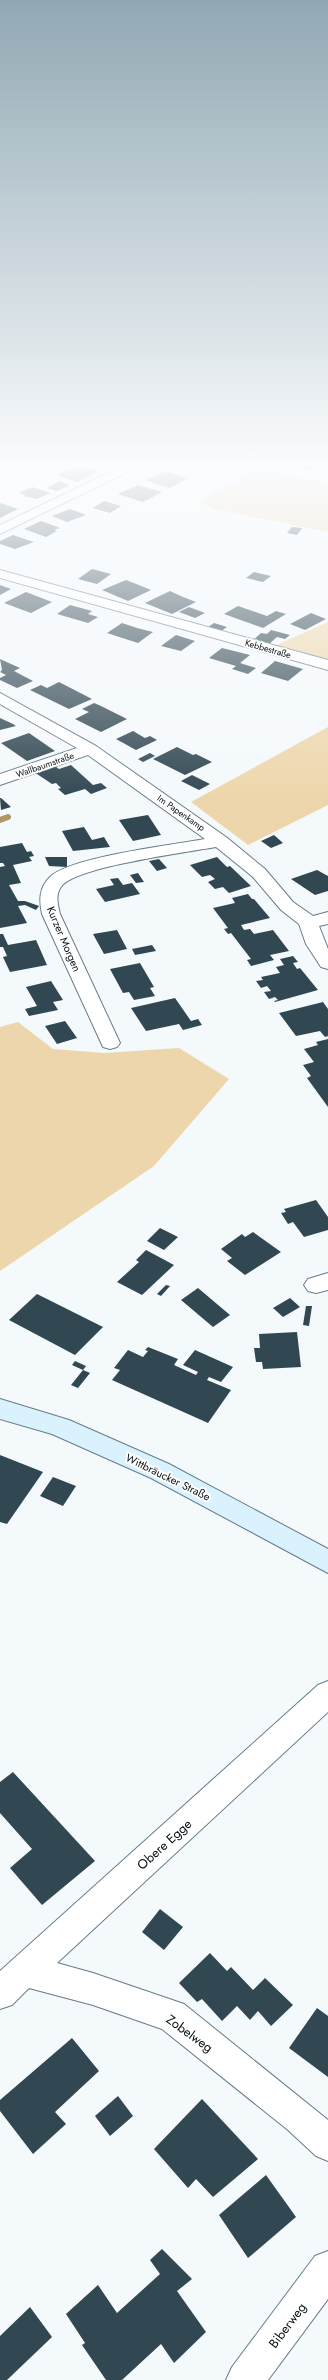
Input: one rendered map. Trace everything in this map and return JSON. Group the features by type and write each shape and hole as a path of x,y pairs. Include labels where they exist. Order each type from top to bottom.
{"main road":[{"name":"Wittbräucker Straße","path":"0,1409 60,1427 160,1471 328,1562"}],"street":[{"name":"Kebbestraße","path":"11,577 328,665"},
{"name":"Im Papenkamp","path":"0,698 90,749 220,841 259,873 287,906 309,923"},
{"name":"Wallbaumstraße","path":"0,780 90,749"},
{"name":"Kurzer Morgen","path":"110,1043 51,914 48,905 52,886 66,873 86,866 220,841"},
{"path":"328,918 309,923 315,944 328,963"},
{"name":"Obere Egge","path":"0,1992 26,1971 328,1694"},
{"name":"Zobelweg","path":"26,1971 93,1989 172,2016 300,2118 328,2144"},
{"name":"Biberweg","path":"245,2380 328,2269"}],"shaded area":[{"path":"328,622 328,662 272,647"},
{"path":"328,727 328,805 248,845 191,802"},
{"path":"18,1022 53,1049 104,1053 179,1048 229,1079 154,1166 0,1271 0,1027"}],"building":[{"path":"81,577 107,577 97,584 78,579"},
{"path":"247,577 270,577 263,582 246,578"},
{"path":"126,580 151,590 128,601 102,590"},
{"path":"0,585 11,589 0,595"},
{"path":"170,591 196,602 172,614 145,603"},
{"path":"26,592 52,602 31,613 4,603"},
{"path":"70,605 92,611 88,614 98,617 88,623 57,614"},
{"path":"238,606 267,616 276,611 286,614 263,628 224,614"},
{"path":"189,607 205,613 195,618 179,612"},
{"path":"311,613 326,619 305,630 290,624"},
{"path":"122,623 153,632 138,643 107,633"},
{"path":"214,623 227,627 221,631 208,627"},
{"path":"271,630 290,635 285,639 277,637 268,645 252,641 261,633 267,634"},
{"path":"176,635 195,641 181,651 161,646"},
{"path":"222,648 250,655 240,663 256,668 248,674 232,669 236,666 209,658"},
{"path":"0,659 20,668 14,671 33,681 17,688 0,680 0,678 6,675 0,672 2,670"},
{"path":"275,661 303,669 288,681 261,673"},
{"path":"59,682 92,699 69,709 30,690 41,685 47,688"},
{"path":"94,703 127,719 101,732 75,719 89,712 82,709"},
{"path":"0,718 13,724 16,726 0,730"},
{"path":"133,731 145,738 150,736 157,740 136,750 116,739"},
{"path":"29,733 55,751 27,761 1,743"},
{"path":"177,747 212,762 185,775 153,759"},
{"path":"150,753 155,756 143,762 138,759"},
{"path":"71,765 93,785 101,783 107,788 91,794 85,789 65,795 58,789 61,788 56,783 52,784 34,772 55,766 59,769"},
{"path":"192,775 210,784 199,790 181,781"},
{"path":"1,798 11,807 1,810"},
{"path":"148,815 161,835 133,841 119,820"},
{"path":"84,827 92,840 104,837 110,847 73,851 62,831"},
{"path":"274,835 283,843 271,848 261,841"},
{"path":"22,843 27,852 31,851 34,856 29,857 32,861 13,865 21,883 9,885 18,901 25,901 39,906 36,910 25,905 18,906 27,923 0,928 0,867 5,866 3,863 0,863 0,847"},
{"path":"45,857 67,857 67,867 49,866"},
{"path":"217,857 227,867 230,866 251,886 229,893 223,887 215,889 208,882 215,879 210,875 202,877 190,865"},
{"path":"159,859 167,868 157,871 149,861"},
{"path":"317,870 328,876 328,891 315,895 291,879"},
{"path":"138,873 144,882 136,883 130,875"},
{"path":"118,878 123,885 132,883 140,894 105,902 96,889 114,885 110,879"},
{"path":"248,894 270,918 241,925 244,930 250,929 254,934 273,930 289,951 270,955 274,960 251,966 247,960 251,959 231,933 228,934 224,929 228,928 213,908 235,903 232,898"},
{"path":"117,930 127,949 104,954 93,934"},
{"path":"0,934 3,934 8,945 36,940 47,965 10,972 3,957 7,956 3,947 0,947"},
{"path":"152,945 156,951 135,955 132,949"},
{"path":"293,956 298,962 293,963 297,969 300,968 318,990 275,1002 274,1001 278,1000 275,997 269,999 264,992 271,991 267,986 261,988 256,981 263,980 261,977 280,973 276,967 284,965 280,959"},
{"path":"140,963 154,987 150,988 155,996 134,1000 129,992 123,993 110,969"},
{"path":"51,981 63,1000 53,1002 58,1010 29,1016 25,1009 37,1006 26,987"},
{"path":"175,998 191,1021 198,1019 202,1025 183,1030 179,1024 146,1031 131,1008"},
{"path":"323,1002 328,1009 328,1036 325,1037 320,1031 296,1036 279,1013"},
{"path":"65,1021 77,1038 57,1044 45,1026"},
{"path":"328,1039 328,1107 307,1078 311,1076 303,1065 314,1062 304,1049 318,1045 316,1042"},
{"path":"316,1200 328,1217 328,1230 304,1237 293,1222 288,1224 281,1213 286,1212 284,1209"},
{"path":"160,1228 178,1237 164,1250 147,1241"},
{"path":"253,1232 281,1252 245,1275 227,1261 232,1258 221,1249 242,1234 245,1237"},
{"path":"146,1250 174,1265 142,1295 117,1282 139,1262 136,1260"},
{"path":"166,1285 170,1286 161,1296 157,1294"},
{"path":"198,1288 230,1315 213,1327 181,1300"},
{"path":"37,1294 103,1327 75,1355 9,1320"},
{"path":"290,1298 300,1307 283,1317 273,1308"},
{"path":"306,1306 312,1306 309,1326 303,1325"},
{"path":"297,1332 301,1367 263,1369 262,1362 256,1362 254,1348 260,1348 259,1334"},
{"path":"148,1347 178,1359 174,1365 196,1375 198,1372 183,1365 195,1350 233,1367 221,1382 209,1377 207,1380 231,1390 208,1423 112,1380 120,1370 114,1368 128,1350 143,1357 148,1351 145,1350"},
{"path":"75,1361 86,1366 83,1370 72,1365"},
{"path":"83,1370 90,1373 78,1388 71,1385"},
{"path":"0,1455 43,1472 7,1524 0,1522"},
{"path":"53,1477 76,1486 63,1506 40,1496"},
{"path":"13,1772 95,1861 42,1905 10,1868 32,1849 0,1813 0,1782"},
{"path":"160,1909 183,1927 164,1950 142,1932"},
{"path":"210,1953 227,1971 231,1967 253,1990 265,1978 293,2005 271,2026 258,2011 250,2020 237,2006 222,2021 202,1999 197,2002 179,1983"},
{"path":"317,2008 328,2016 328,2077 289,2048"},
{"path":"72,2038 99,2071 55,2112 66,2124 33,2154 0,2111 0,2100"},
{"path":"118,2096 133,2116 110,2136 95,2116"},
{"path":"202,2099 258,2159 213,2197 196,2179 188,2188 154,2149"},
{"path":"266,2175 296,2217 248,2258 219,2215"},
{"path":"162,2249 192,2279 177,2291 206,2332 174,2363 161,2344 122,2380 106,2380 82,2345 85,2343 66,2314 98,2285 117,2313 160,2274 150,2260"},
{"path":"30,2307 52,2337 7,2380 0,2380 0,2336"}],"waterway":[{"path":"0,820 8,817"}]}
